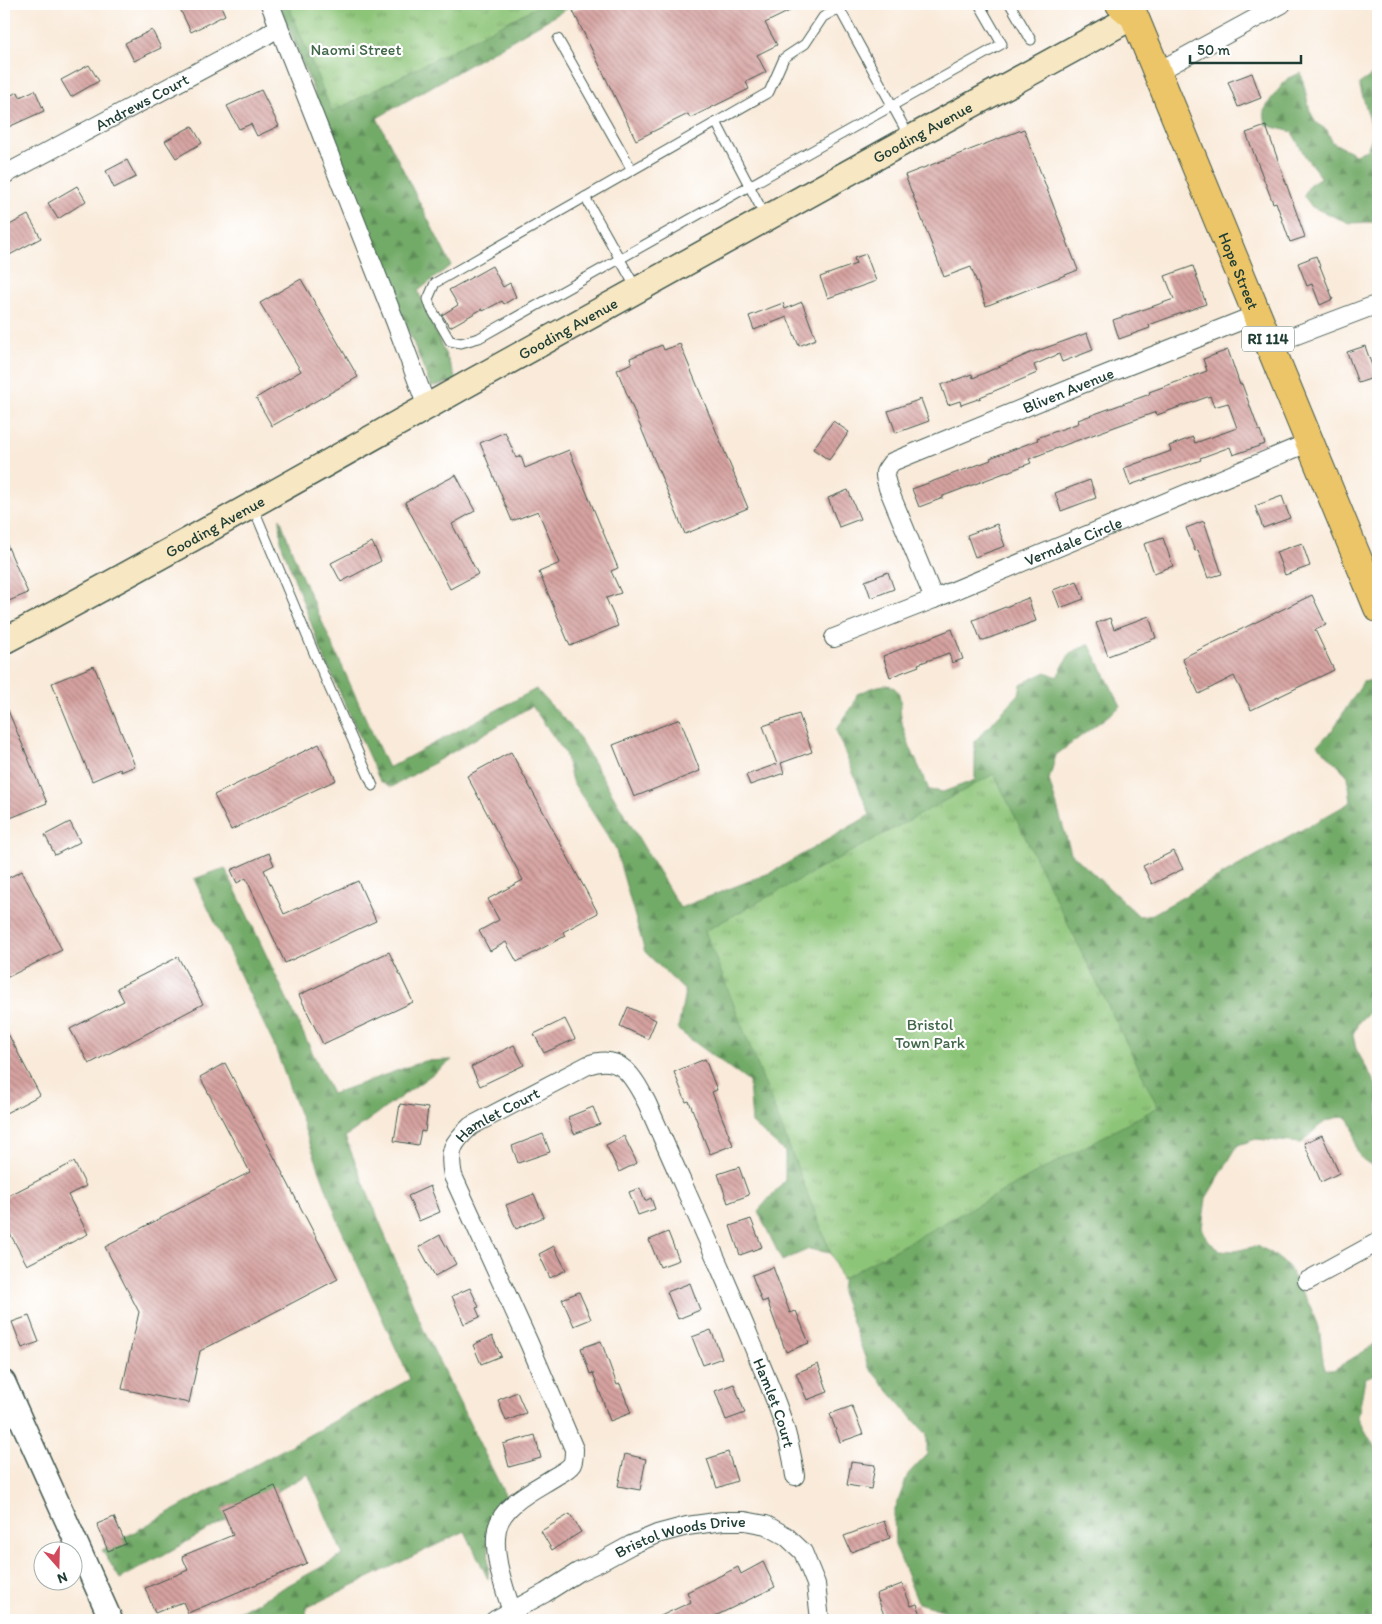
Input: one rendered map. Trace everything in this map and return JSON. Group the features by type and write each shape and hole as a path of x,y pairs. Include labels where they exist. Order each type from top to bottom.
{"main road":[{"name":"Hope Street","path":"1130,8 1378,608"},
{"name":"Gooding Avenue","path":"4,641 910,138 1130,8"}],"street":[{"path":"270,4 427,407"},
{"path":"1157,72 1282,4"},
{"name":"Andrews Court","path":"4,175 279,27"},
{"path":"1270,345 1378,304"},
{"name":"Bliven Avenue","path":"934,599 888,488 885,469 897,459 1258,314"},
{"name":"Verndale Circle","path":"834,638 934,599 1310,442"},
{"name":"Hamlet Court","path":"512,1612 497,1556 498,1528 502,1517 507,1510 525,1496 565,1471 572,1464 574,1449 529,1343 453,1176 451,1152 459,1137 471,1126 588,1065 599,1061 618,1064 631,1075 647,1103 776,1398 784,1421 793,1458 795,1476"},
{"path":"1307,1281 1378,1242"},
{"path":"4,1382 111,1620"},
{"name":"Bristol Woods Drive","path":"495,1620 512,1612 578,1572 631,1545 657,1534 687,1526 723,1521 745,1521 766,1525 786,1536 803,1552 816,1584 820,1620"}],"lane":[{"path":"910,138 893,105 843,6 823,17 805,44 784,58 769,92 435,283 428,299 431,308 450,341 461,343 479,338 750,186 893,105 1002,44 980,4"},
{"path":"1010,4 1031,40"},
{"path":"558,38 632,170"},
{"path":"716,122 766,218"},
{"path":"585,197 637,290"},
{"path":"252,505 317,660 373,786"}],"green space":[{"path":"279,4 575,4 377,118 451,265 418,291 457,381 431,387"},
{"name":"Naomi Street","path":"288,4 542,4 332,112"},
{"path":"1378,71 1378,222 1349,223 1312,207 1304,196 1310,184 1321,177 1305,156 1292,132 1266,125 1264,111 1288,78 1301,73 1310,111 1316,123 1327,130 1332,142 1355,154 1367,150 1372,137 1371,124 1359,84"},
{"path":"280,518 301,575 388,768 536,689 575,731 680,908 772,872 870,815 836,730 854,704 857,694 883,685 891,686 898,692 903,726 929,790 943,792 975,780 975,741 1019,694 1021,684 1046,672 1057,677 1070,653 1089,644 1121,706 1056,755 1049,780 1071,853 1139,916 1153,914 1351,802 1348,776 1318,745 1333,729 1363,682 1378,679 1378,1002 1358,1023 1353,1035 1356,1049 1378,1089 1378,1168 1361,1158 1348,1118 1334,1118 1322,1124 1302,1143 1256,1139 1238,1145 1206,1198 1202,1228 1209,1242 1220,1250 1235,1251 1257,1246 1270,1252 1288,1266 1311,1308 1320,1334 1325,1369 1333,1370 1378,1343 1378,1373 1365,1378 1358,1418 1378,1453 1378,1620 947,1620 945,1611 918,1603 895,1545 894,1512 908,1474 927,1454 927,1435 869,1368 841,1292 844,1264 836,1254 809,1249 782,1261 758,1211 785,1180 785,1152 752,1123 749,1082 678,1030 685,991 645,952 615,847 572,781 565,753 532,706 392,787 380,781 322,653 281,543"},
{"name":"Bristol Town Park","path":"994,774 1158,1107 841,1279 705,931"},
{"path":"225,868 332,1094 424,1061 452,1060 345,1137 424,1331 506,1497 491,1509 488,1579 465,1531 306,1608 307,1620 225,1620 343,1555 308,1474 120,1579 102,1550 410,1379 340,1226 274,1045 194,879"}],"building":[{"path":"191,4 220,4 225,15 191,32 180,9"},
{"path":"589,4 804,4 765,23 777,45 757,55 766,72 746,82 749,89 690,118 688,114 636,140 573,11"},
{"path":"152,30 161,48 134,61 125,43"},
{"path":"89,65 99,81 71,97 61,80"},
{"path":"1252,73 1261,98 1238,107 1228,82"},
{"path":"35,90 44,111 4,129 4,98 18,92 20,97"},
{"path":"261,90 279,126 257,136 251,124 239,129 227,106"},
{"path":"192,126 202,143 176,158 165,141"},
{"path":"1266,126 1305,237 1290,242 1276,202 1273,203 1246,133"},
{"path":"1024,129 1078,270 986,306 971,267 944,277 905,175"},
{"path":"127,160 136,177 114,188 106,171"},
{"path":"77,186 86,201 58,219 48,203"},
{"path":"28,215 41,238 4,258 4,228"},
{"path":"866,254 876,281 828,298 820,277 856,264 854,258"},
{"path":"1316,256 1333,299 1320,305 1312,284 1307,286 1298,263"},
{"path":"492,266 503,287 510,283 516,297 504,304 502,301 483,311 482,309 450,327 442,315 458,305 449,290"},
{"path":"1193,266 1206,304 1149,325 1150,328 1119,339 1113,320 1174,299 1165,276"},
{"path":"301,279 358,377 272,426 256,398 301,371 260,303"},
{"path":"802,302 816,339 799,346 787,317 754,330 749,316 783,303 785,309"},
{"path":"1087,333 1093,350 1062,362 1059,354 1034,365 1037,373 981,398 961,405 960,401 948,405 941,385 972,374 973,378 1037,350"},
{"path":"680,344 748,508 685,534 617,370 632,363 630,358 662,345 664,350"},
{"path":"1365,346 1376,377 1358,383 1347,352"},
{"path":"1228,350 1240,385 1242,384 1265,444 1233,455 1230,447 1200,458 1201,460 1130,485 1124,468 1171,451 1169,446 1193,437 1195,443 1237,428 1228,403 1214,407 1210,396 1157,415 1156,412 1070,443 1029,459 1031,463 919,507 912,489 991,460 990,458 1038,440 1037,438 1079,423 1078,420 1207,371 1203,359"},
{"path":"921,399 929,421 896,433 888,411"},
{"path":"833,421 849,432 829,460 813,449"},
{"path":"505,432 516,458 521,456 525,468 569,450 618,568 611,571 621,593 606,598 618,626 570,646 539,572 560,563 538,511 512,521 480,443"},
{"path":"456,475 475,511 452,524 478,574 450,589 405,502"},
{"path":"1090,480 1096,498 1061,511 1055,493"},
{"path":"848,490 860,519 839,527 828,498"},
{"path":"1282,496 1290,518 1263,528 1255,506"},
{"path":"1204,521 1222,574 1208,578 1198,550 1195,551 1186,528"},
{"path":"997,524 1005,546 975,557 967,535"},
{"path":"4,538 28,593 4,603"},
{"path":"1163,538 1173,566 1154,573 1144,544"},
{"path":"372,542 381,561 341,582 331,563"},
{"path":"1302,543 1310,566 1285,575 1276,552"},
{"path":"888,572 894,589 871,598 865,581"},
{"path":"1077,581 1084,599 1060,608 1053,590"},
{"path":"1312,595 1326,625 1315,630 1334,670 1251,710 1234,676 1199,694 1182,658"},
{"path":"1028,598 1036,621 981,641 973,620"},
{"path":"1149,616 1156,638 1108,656 1096,623 1110,618 1114,629"},
{"path":"952,629 963,659 952,663 949,653 890,677 883,656"},
{"path":"94,666 135,766 121,772 120,769 92,781 52,683"},
{"path":"4,701 47,803 8,819 4,808"},
{"path":"799,714 812,752 781,763 784,773 750,785 746,775 777,764 763,726"},
{"path":"680,719 700,771 634,797 613,745"},
{"path":"319,744 336,780 231,830 214,795"},
{"path":"511,752 598,913 563,932 565,936 517,962 506,942 490,951 479,931 499,920 488,899 523,880 467,776"},
{"path":"70,822 80,842 55,855 45,835"},
{"path":"1174,851 1183,869 1152,884 1143,866"},
{"path":"269,853 274,865 264,870 284,914 358,881 376,921 285,963 246,878 237,883 231,870"},
{"path":"22,871 62,950 4,979 4,880"},
{"path":"389,952 413,1002 323,1044 299,995"},
{"path":"178,957 203,1004 89,1064 70,1029 124,1001 117,988"},
{"path":"628,1007 656,1020 648,1039 620,1026"},
{"path":"565,1019 575,1039 544,1053 534,1034"},
{"path":"4,1026 40,1095 4,1114"},
{"path":"514,1045 524,1065 480,1086 471,1067"},
{"path":"705,1059 717,1090 712,1092 733,1145 710,1154 689,1101 686,1102 674,1072"},
{"path":"225,1063 338,1279 200,1351 189,1403 122,1389 139,1312 105,1247 250,1172 200,1077"},
{"path":"400,1104 428,1108 425,1132 421,1131 418,1145 394,1141"},
{"path":"593,1107 600,1124 574,1134 568,1117"},
{"path":"543,1134 550,1152 518,1163 512,1146"},
{"path":"1322,1135 1339,1173 1321,1182 1304,1143"},
{"path":"624,1136 637,1163 619,1172 606,1145"},
{"path":"74,1162 86,1186 68,1195 88,1234 27,1265 8,1230 4,1233 4,1198"},
{"path":"739,1167 749,1195 728,1203 718,1174"},
{"path":"430,1186 440,1212 419,1221 408,1196"},
{"path":"640,1188 645,1201 651,1198 655,1209 638,1215 629,1192"},
{"path":"534,1194 544,1217 516,1229 506,1205"},
{"path":"751,1219 762,1247 740,1255 730,1226"},
{"path":"668,1232 679,1260 660,1267 649,1240"},
{"path":"440,1235 456,1264 435,1276 419,1247"},
{"path":"554,1246 566,1270 550,1278 539,1254"},
{"path":"773,1267 790,1313 796,1311 809,1343 786,1352 767,1300 762,1302 752,1275"},
{"path":"690,1283 700,1310 678,1319 667,1292"},
{"path":"470,1288 479,1307 476,1308 480,1317 464,1324 452,1296"},
{"path":"579,1292 591,1319 574,1326 562,1299"},
{"path":"29,1316 39,1342 22,1348 12,1322"},
{"path":"711,1330 722,1358 703,1365 692,1337"},
{"path":"492,1336 501,1356 481,1364 473,1345"},
{"path":"601,1341 617,1385 620,1384 631,1413 610,1421 593,1373 590,1374 581,1348"},
{"path":"818,1364 828,1392 807,1400 796,1373"},
{"path":"734,1384 745,1413 726,1420 715,1391"},
{"path":"517,1392 526,1413 506,1421 498,1400"},
{"path":"852,1406 863,1434 840,1442 830,1414"},
{"path":"535,1435 541,1458 509,1467 503,1444"},
{"path":"728,1452 737,1481 717,1488 707,1459"},
{"path":"625,1454 646,1459 640,1490 618,1486"},
{"path":"851,1462 875,1465 871,1489 847,1485"},
{"path":"275,1486 307,1563 188,1613 183,1602 155,1613 145,1588 188,1570 182,1556 233,1535 222,1509"},
{"path":"570,1514 581,1532 552,1550 541,1531"},
{"path":"114,1517 126,1544 108,1551 97,1524"},
{"path":"884,1521 890,1538 851,1552 844,1536"},
{"path":"763,1562 775,1587 707,1620 652,1620 691,1602 687,1592 738,1567 741,1574"},
{"path":"902,1584 911,1606 917,1604 923,1620 886,1620 876,1594"}]}
